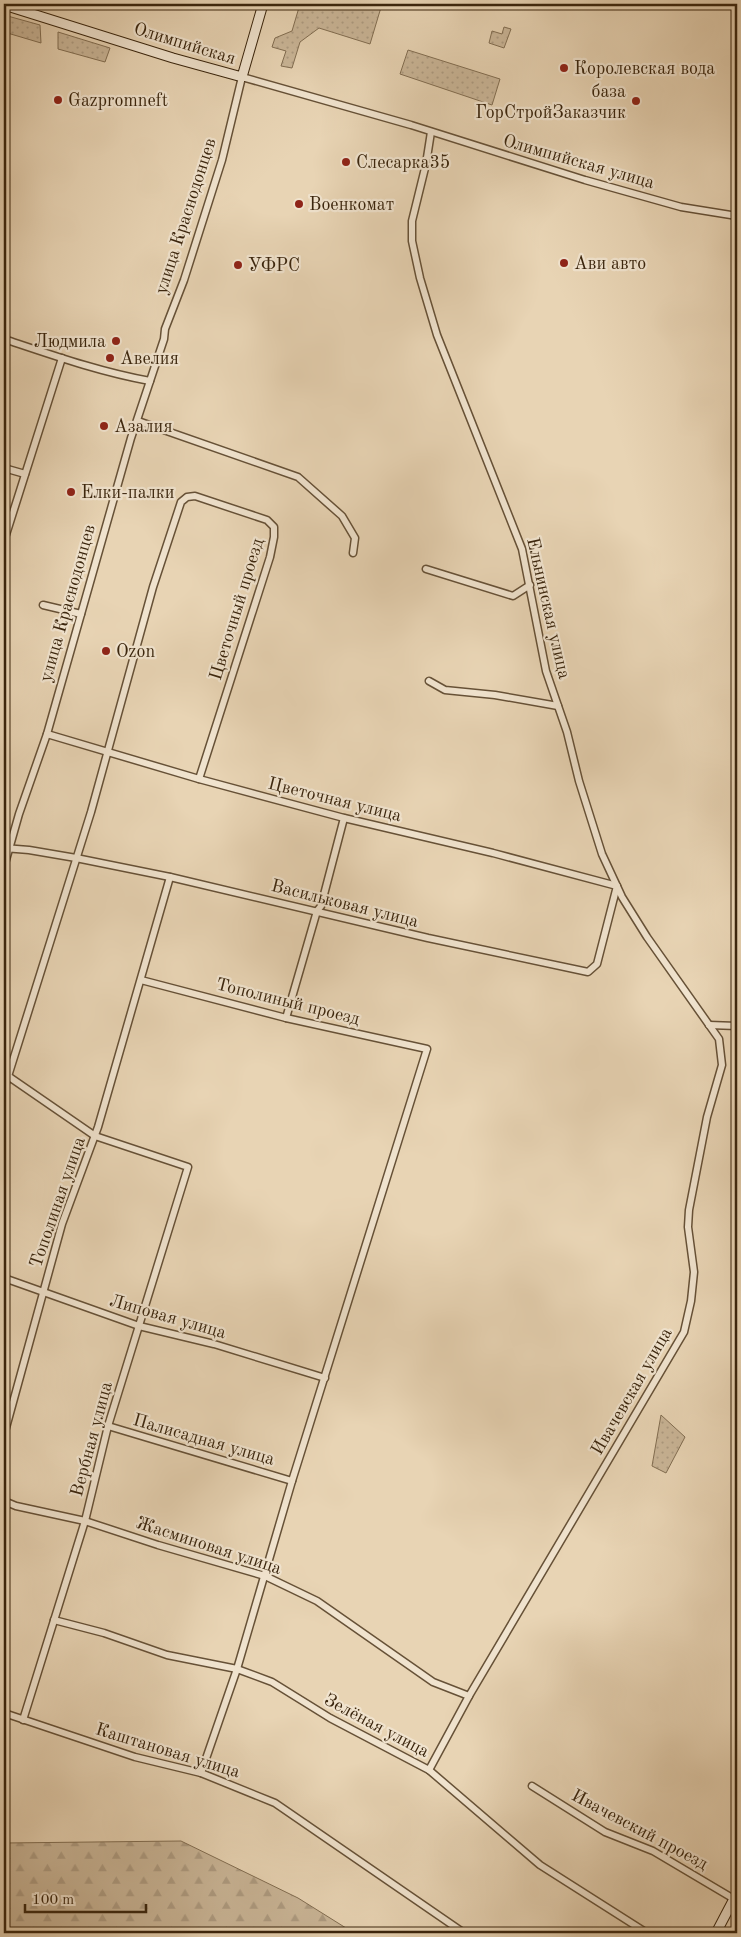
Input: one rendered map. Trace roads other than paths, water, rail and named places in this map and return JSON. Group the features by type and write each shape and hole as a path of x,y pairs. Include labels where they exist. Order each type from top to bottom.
{"main road":[{"name":"улица Краснодонцев","path":"242,77 263,4"},
{"name":"Олимпийская","path":"4,5 173,58 242,77"},
{"path":"716,1933 736,1896"}],"street":[{"name":"Олимпийская улица","path":"242,77 681,207 737,216"},
{"name":"улица Краснодонцев","path":"4,867 7,849 47,734 131,438 164,339 165,329 184,280 222,160 242,77"},
{"name":"Ельнинская улица","path":"431,132 426,164 412,221 412,241 437,335 522,548 543,657 602,854 617,886 647,937 719,1039"},
{"path":"4,339 62,358 150,381"},
{"path":"4,541 62,358"},
{"path":"138,421 298,477 342,516 355,538 353,553"},
{"path":"4,468 25,474"},
{"name":"Цветочный проезд","path":"4,1089 6,1074 76,858 108,752 180,502 188,497 195,496 267,520 274,526 270,558 199,779"},
{"path":"426,569 513,596 530,585"},
{"path":"43,606 80,614"},
{"path":"430,681 445,690 495,695 558,706"},
{"name":"Цветочная улица","path":"47,734 199,779 344,818 493,853 617,886"},
{"path":"286,1018 317,911 321,906 344,818"},
{"name":"Васильковая улица","path":"7,849 29,850 170,876 428,938 588,972 597,964 617,886"},
{"name":"Тополиная улица","path":"4,1435 62,1224 95,1136 170,876"},
{"name":"Тополиный проезд","path":"141,980 286,1018 427,1050 325,1378"},
{"path":"709,1024 737,1026"},
{"name":"Ивачевская улица","path":"429,1770 469,1696 684,1332 691,1301 694,1272 688,1227 689,1210 707,1117 722,1065 719,1039"},
{"path":"6,1074 95,1136"},
{"name":"Вербная улица","path":"23,1720 85,1521 108,1426 188,1167 95,1136"},
{"name":"Липовая улица","path":"4,1278 139,1326 214,1344 325,1378"},
{"path":"201,1772 237,1669 292,1480 325,1378"},
{"name":"Палисадная улица","path":"108,1426 292,1480"},
{"name":"Жасминовая улица","path":"4,1501 16,1506 85,1521 158,1545 265,1576 317,1601 433,1682 469,1696"},
{"name":"Зелёная улица","path":"54,1620 104,1633 167,1655 237,1669 272,1682 330,1718 429,1770 540,1865 647,1933"},
{"name":"Каштановая улица","path":"4,1713 135,1757 201,1772 275,1802 464,1933"},
{"name":"Ивачевский проезд","path":"532,1786 605,1832 653,1851 736,1896"}],"place":[{"name":"Королевская вода","path":"564,68"},
{"name":"Gazpromneft","path":"58,100"},
{"name":"база ГорСтройЗаказчик","path":"636,101"},
{"name":"Слесарка35","path":"346,162"},
{"name":"Военкомат","path":"299,204"},
{"name":"Ави авто","path":"564,263"},
{"name":"УФРС","path":"238,265"},
{"name":"Людмила","path":"116,341"},
{"name":"Авелия","path":"110,358"},
{"name":"Азалия","path":"104,426"},
{"name":"Елки-палки","path":"71,492"},
{"name":"Ozon","path":"106,651"}]}
